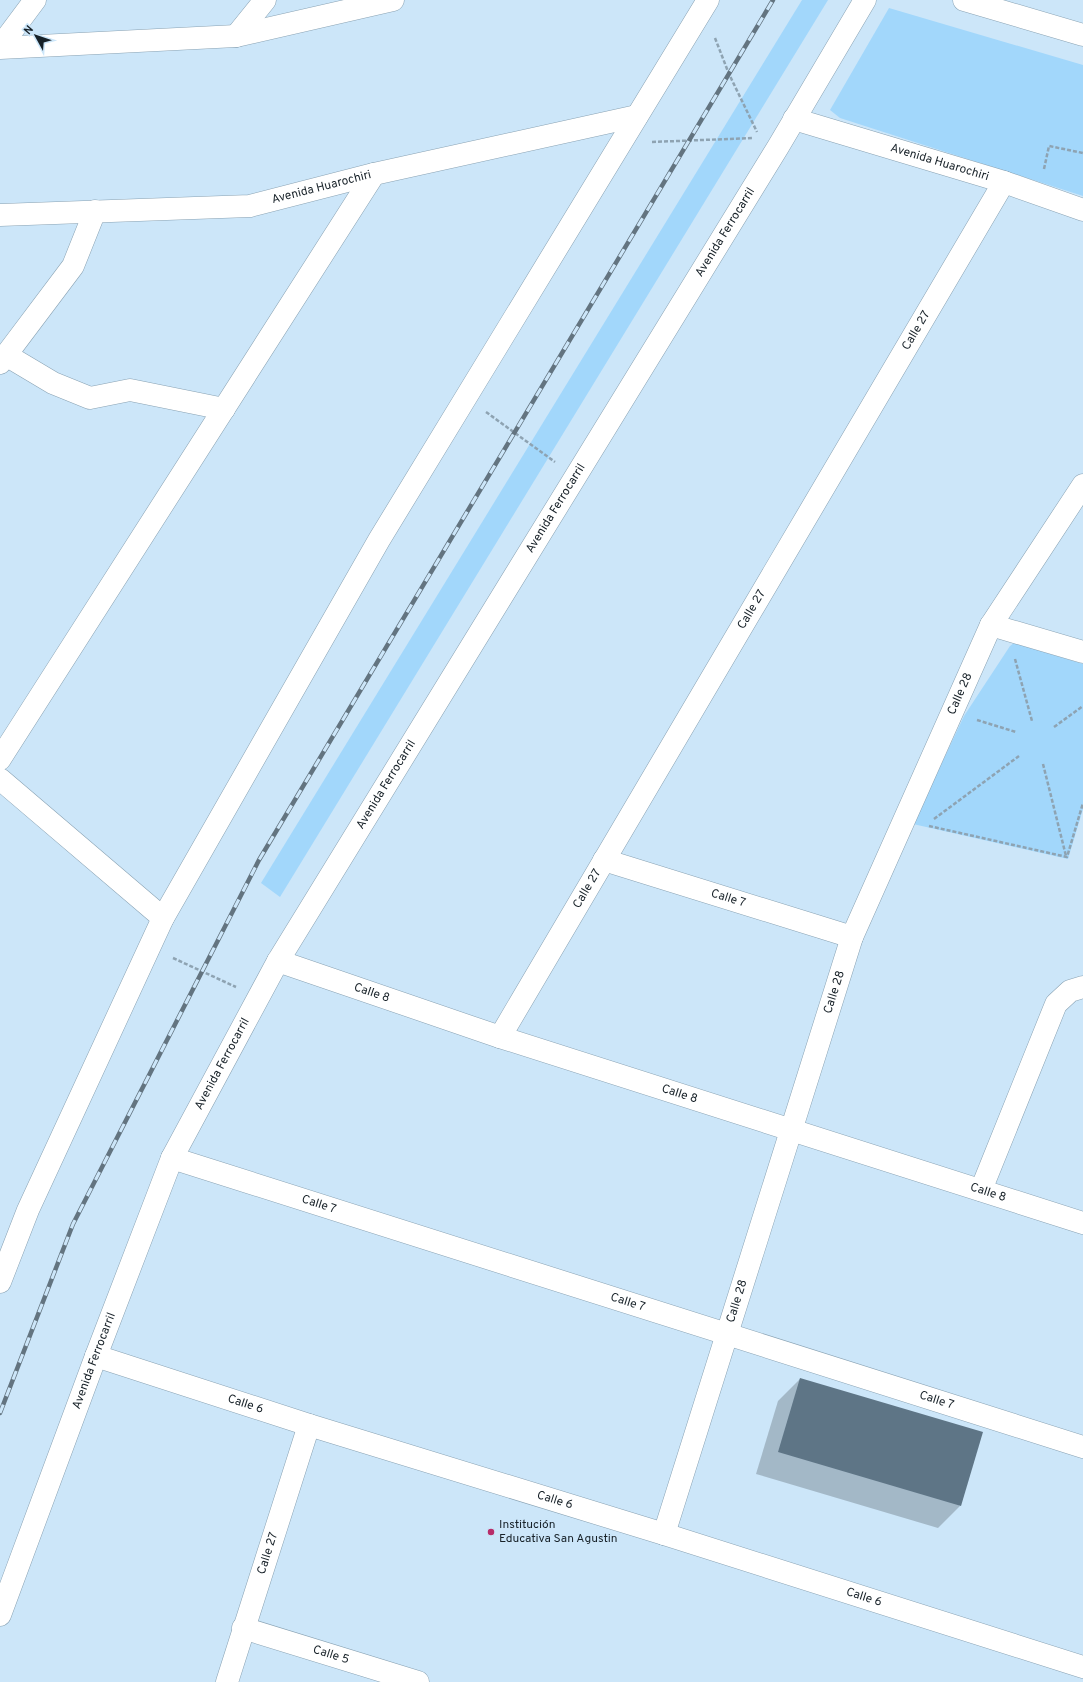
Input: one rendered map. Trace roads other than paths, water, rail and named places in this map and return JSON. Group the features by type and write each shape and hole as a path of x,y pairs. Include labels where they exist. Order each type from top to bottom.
{"street":[{"path":"0,47 34,0"},
{"path":"236,36 265,0"},
{"path":"0,47 236,36 393,0"},
{"name":"Avenida Ferrocarril","path":"0,1616 96,1356 172,1158 278,961 794,119 865,0"},
{"path":"964,0 1083,35"},
{"path":"0,1282 28,1210 163,918 380,540 705,4"},
{"name":"Avenida Huarochiri","path":"0,215 250,206 374,174 637,116"},
{"name":"Avenida Huarochiri","path":"794,119 1004,182 1083,210"},
{"path":"0,759 374,174"},
{"name":"Calle 27","path":"500,1037 1004,182"},
{"path":"95,211 73,266 3,359 90,398 130,390 224,409"},
{"name":"Calle 28","path":"664,1534 852,936 990,625 1083,485"},
{"path":"990,625 1083,652"},
{"path":"0,779 163,918"},
{"name":"Calle 7","path":"604,860 852,936"},
{"name":"Calle 8","path":"278,961 500,1037 1083,1223"},
{"path":"981,1190 1056,1004 1076,989"},
{"name":"Calle 7","path":"172,1158 1083,1447"},
{"name":"Calle 6","path":"96,1356 309,1425 664,1534 1083,1667"},
{"name":"Calle 27","path":"227,1682 309,1425"},
{"name":"Calle 5","path":"243,1628 418,1682"}],"railway":[{"path":"0,1413 73,1224 259,860 773,0"}],"place":[{"name":"Institución Educativa San Agustin","path":"491,1532"}]}
